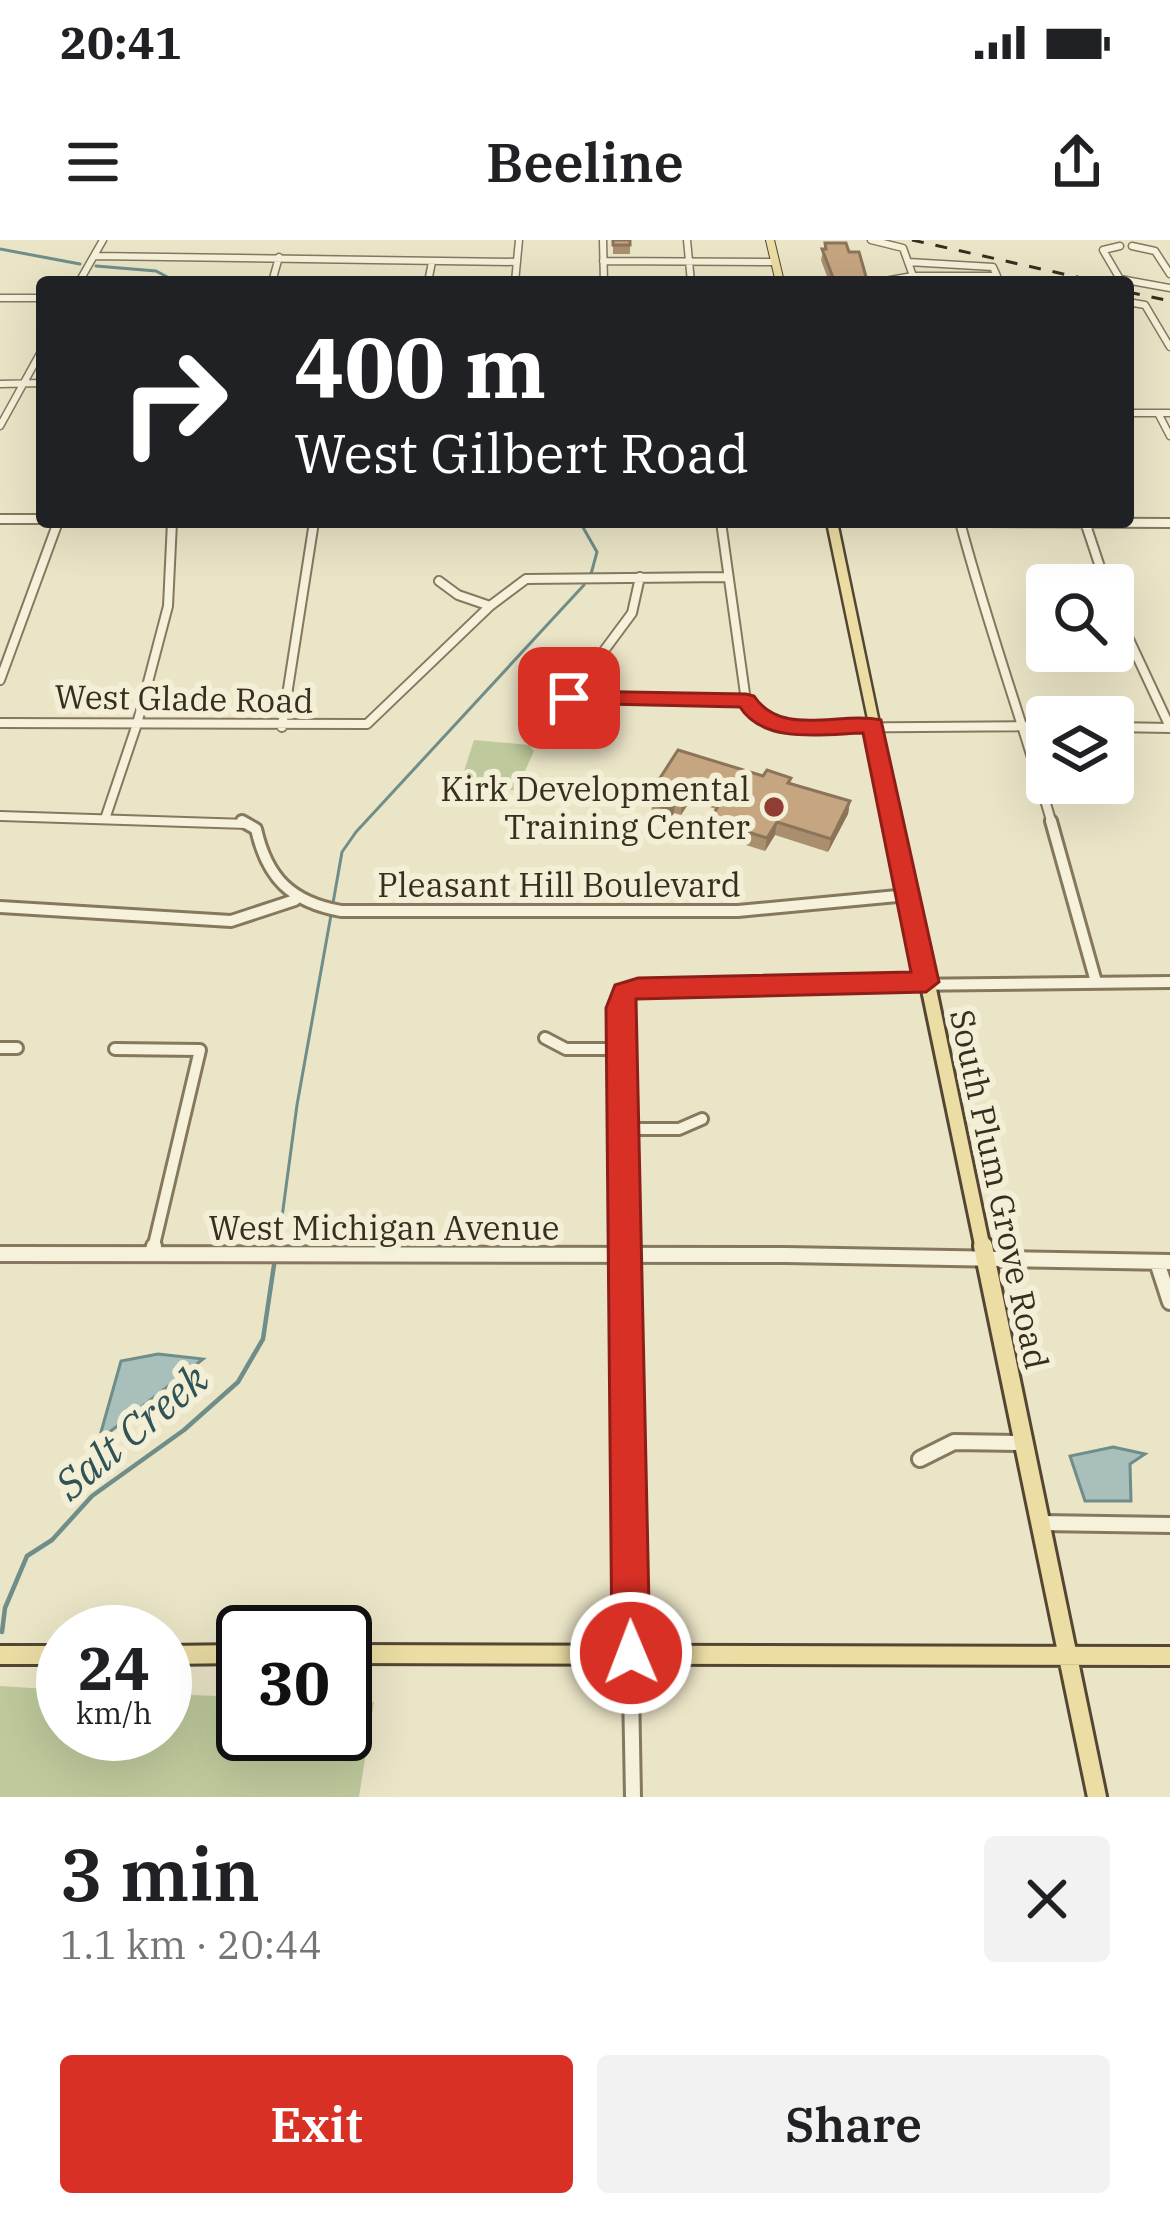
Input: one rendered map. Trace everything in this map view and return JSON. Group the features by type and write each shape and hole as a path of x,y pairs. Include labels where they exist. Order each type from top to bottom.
{"main road":[{"path":"770,240 778,276"},
{"name":"South Plum Grove Road","path":"833,528 1097,1797"},
{"path":"372,1654 1170,1656"},
{"path":"0,1655 36,1655"}],"street":[{"path":"82,276 103,240"},
{"path":"516,276 519,240"},
{"path":"603,240 604,276"},
{"path":"687,240 690,276"},
{"path":"872,240 903,248 913,276"},
{"path":"1118,276 1102,250 1120,246 1152,249 1170,274"},
{"path":"94,256 517,262"},
{"path":"274,276 279,257"},
{"path":"603,261 775,262"},
{"path":"429,276 432,262"},
{"path":"908,262 972,263 992,267 998,276"},
{"path":"1134,282 1170,288"},
{"path":"0,298 36,298"},
{"path":"1134,303 1145,305 1170,347"},
{"path":"0,426 36,361"},
{"path":"0,384 36,383"},
{"path":"1134,413 1170,413"},
{"path":"1158,413 1170,436"},
{"path":"0,519 36,519"},
{"path":"1134,524 1170,524"},
{"path":"0,680 56,528"},
{"path":"106,816 137,724 168,606 172,528"},
{"path":"282,727 313,528"},
{"path":"722,528 746,700 755,715 772,724 832,729 1024,726"},
{"path":"962,528 988,631 1024,726 1096,982"},
{"path":"1087,528 1099,564"},
{"path":"640,577 638,606 629,622 575,684 569,698 746,700"},
{"path":"439,581 458,596 490,606 526,579 728,577"},
{"name":"West Glade Road","path":"0,723 367,724 490,606"},
{"path":"1134,650 1170,728 1134,727"},
{"path":"0,816 218,818 262,826 272,879 295,900 231,921 0,907"},
{"name":"Pleasant Hill Boulevard","path":"295,900 341,911 680,912 762,910 908,895"},
{"path":"633,1797 619,1008 624,992 926,982 1170,982"},
{"path":"545,1038 566,1049 620,1049"},
{"path":"0,1048 17,1048"},
{"path":"116,1049 200,1050 152,1254"},
{"path":"621,1130 680,1129 702,1119"},
{"name":"West Michigan Avenue","path":"0,1254 623,1254 1163,1262"},
{"path":"1163,1262 1170,1302"},
{"path":"920,1459 932,1445 946,1442 1022,1443"},
{"path":"1041,1522 1170,1525"}],"green space":[{"path":"474,740 529,745 534,751 516,791 474,782 464,771"},
{"path":"0,1686 36,1688 36,1761 192,1761 192,1695 216,1696 216,1761 365,1761 359,1797 0,1797"}],"water":[{"path":"158,1354 203,1359 107,1434 101,1432 121,1361"},
{"path":"1113,1447 1145,1454 1130,1464 1131,1501 1085,1501 1070,1456"}],"building":[{"path":"825,243 846,243 849,252 859,252 866,276 832,276 822,249"},
{"name":"Kirk Developmental Training Center","path":"678,750 763,776 767,770 791,778 788,783 850,801 831,839 777,822 767,838 710,820 723,798 691,788 682,802 675,800 669,809 652,804 658,795 651,792"}],"waterway":[{"name":"Salt Creek","path":"0,249 80,264"},
{"name":"Salt Creek","path":"96,266 166,276"},
{"name":"Salt Creek","path":"583,528 597,552 591,574"},
{"name":"Salt Creek","path":"333,903 342,852 356,832 584,585"},
{"name":"Salt Creek","path":"278,1247 297,1105 331,915"},
{"name":"Salt Creek","path":"2,1632 5,1608 27,1556 52,1540 92,1496 184,1430 238,1382 263,1339 274,1265"}],"railway":[{"path":"912,240 1072,276"},
{"path":"1134,293 1170,301"}],"place":[{"name":"Kirk Developmental Training Center","path":"774,807"}],"route":[{"path":"569,698 746,700 755,715 792,728 873,725 926,982 624,992 619,1008 631,1653"}]}
